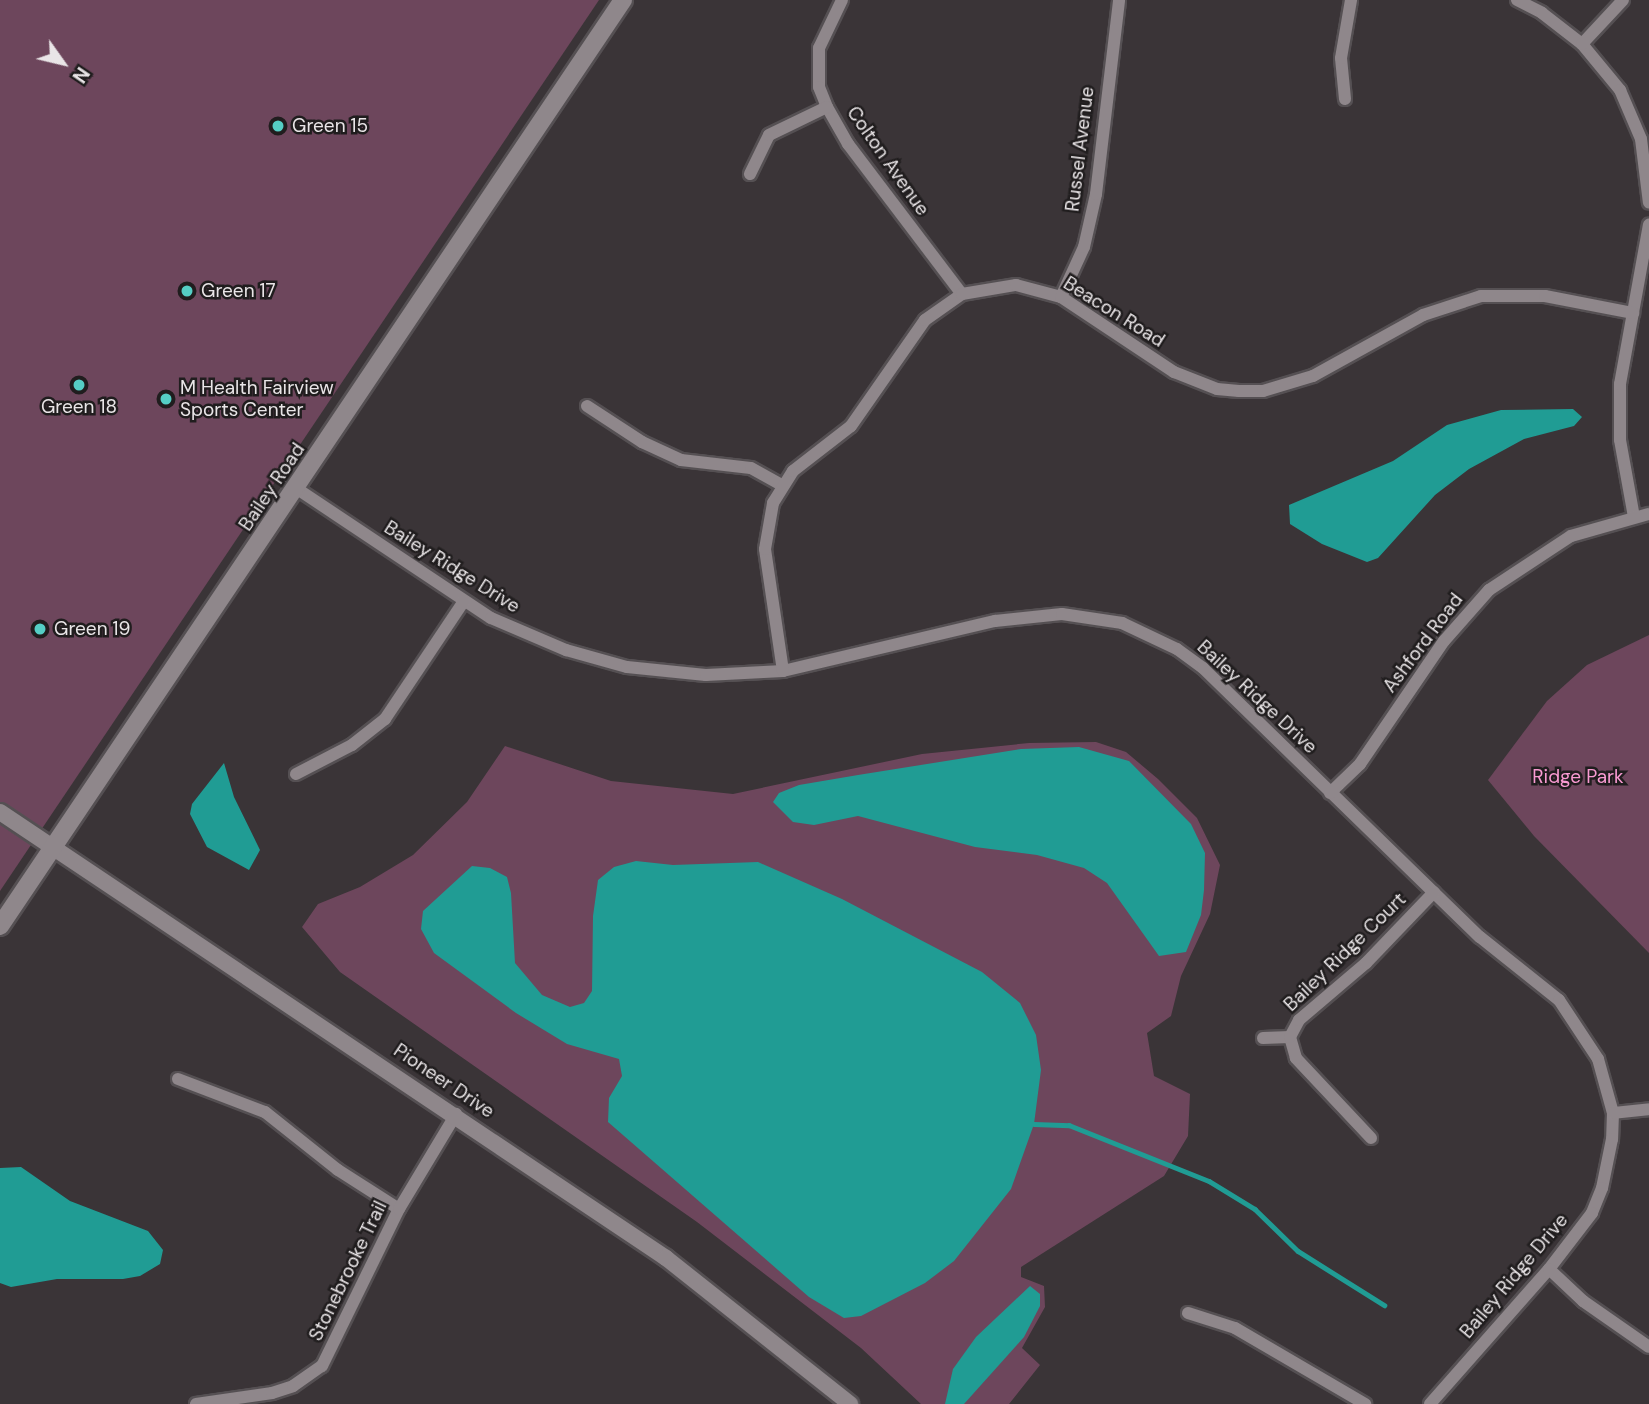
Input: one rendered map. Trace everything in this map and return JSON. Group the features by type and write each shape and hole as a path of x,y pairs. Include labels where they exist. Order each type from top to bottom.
{"main road":[{"name":"Bailey Road","path":"0,926 623,0"}],"street":[{"name":"Colton Avenue","path":"842,0 819,48 819,87 827,107 848,144 962,294"},
{"name":"Russel Avenue","path":"1061,297 1084,247 1096,194 1119,0"},
{"path":"1345,99 1341,58 1351,0"},
{"path":"1517,0 1542,13 1582,44 1620,90 1641,139 1649,203"},
{"path":"1582,44 1623,0"},
{"path":"750,174 769,135 827,107"},
{"path":"1634,517 1619,411 1649,225"},
{"name":"Beacon Road","path":"782,485 851,426 925,320 962,294 1016,285 1061,297 1174,372 1217,389 1238,391 1264,391 1313,376 1423,315 1481,296 1545,296 1633,313"},
{"path":"587,406 670,456 751,468 782,485 765,536 783,671"},
{"name":"Bailey Ridge Drive","path":"296,488 464,601 529,636 628,667 706,675 783,671 1024,616 1062,614 1122,623 1177,649 1203,668 1480,937 1540,984 1573,1018 1598,1059 1613,1113 1602,1188 1577,1236 1430,1404"},
{"name":"Ashford Road","path":"1330,793 1369,752 1444,641 1489,590 1571,536 1649,514"},
{"path":"296,774 352,745 385,719 464,601"},
{"name":"Pioneer Drive","path":"0,812 456,1114 666,1258 849,1404"},
{"name":"Bailey Ridge Court","path":"1371,1138 1296,1058 1290,1037 1307,1013 1366,963 1434,892"},
{"path":"1263,1038 1290,1037"},
{"path":"178,1079 265,1112 338,1170 399,1209"},
{"path":"1613,1113 1649,1109"},
{"name":"Stonebrooke Trail","path":"196,1404 293,1386 322,1366 399,1209 456,1114"},
{"path":"1549,1269 1583,1301 1649,1347"},
{"path":"1188,1312 1235,1328 1366,1404"}],"green space":[{"name":"M Health Fairview Sports Center","path":"0,0 599,0 0,891"},
{"name":"Ridge Park","path":"1649,635 1649,953 1534,836 1488,780 1547,701 1587,665"},
{"path":"1096,742 1126,752 1158,779 1197,818 1220,865 1210,914 1181,976 1171,1016 1147,1033 1154,1076 1190,1094 1188,1136 1164,1176 1021,1267 1021,1277 1044,1286 1045,1307 1022,1348 1040,1365 1009,1404 921,1404 861,1348 697,1222 340,972 302,927 318,904 360,887 413,855 467,802 505,746 611,781 733,794 922,754 1029,743"}],"water":[{"path":"1573,409 1582,417 1574,426 1524,439 1469,469 1435,495 1378,558 1367,562 1322,544 1290,524 1289,505 1393,461 1447,425 1501,410"},
{"path":"1079,747 1129,761 1191,824 1205,853 1204,890 1201,915 1186,952 1159,956 1107,883 1084,868 1037,855 975,847 858,816 814,825 793,822 773,802 779,793 799,785 1021,749"},
{"path":"224,763 234,797 260,850 249,870 207,847 190,814 192,804"},
{"path":"636,861 673,865 758,862 842,899 982,972 1020,1003 1036,1035 1041,1070 1034,1124 1011,1189 954,1261 925,1283 861,1316 844,1318 809,1297 608,1122 609,1098 622,1076 619,1059 567,1044 516,1013 434,953 421,929 423,911 472,866 490,868 507,877 511,893 515,963 542,995 570,1007 584,1003 592,991 593,916 598,880 614,867"},
{"path":"21,1167 70,1201 148,1231 163,1250 160,1264 140,1276 123,1279 57,1279 11,1287 0,1283 0,1168"},
{"path":"1030,1286 1040,1294 1040,1306 1024,1337 964,1404 945,1404 953,1369 976,1337"}],"waterway":[{"path":"1034,1124 1069,1125 1209,1181 1255,1209 1298,1251 1384,1305"}],"place":[{"name":"Green 15","path":"278,126"},
{"name":"Green 17","path":"187,291"},
{"name":"Green 18","path":"79,385"},
{"name":"M Health Fairview Sports Center","path":"166,399"},
{"name":"Green 19","path":"40,629"}]}
